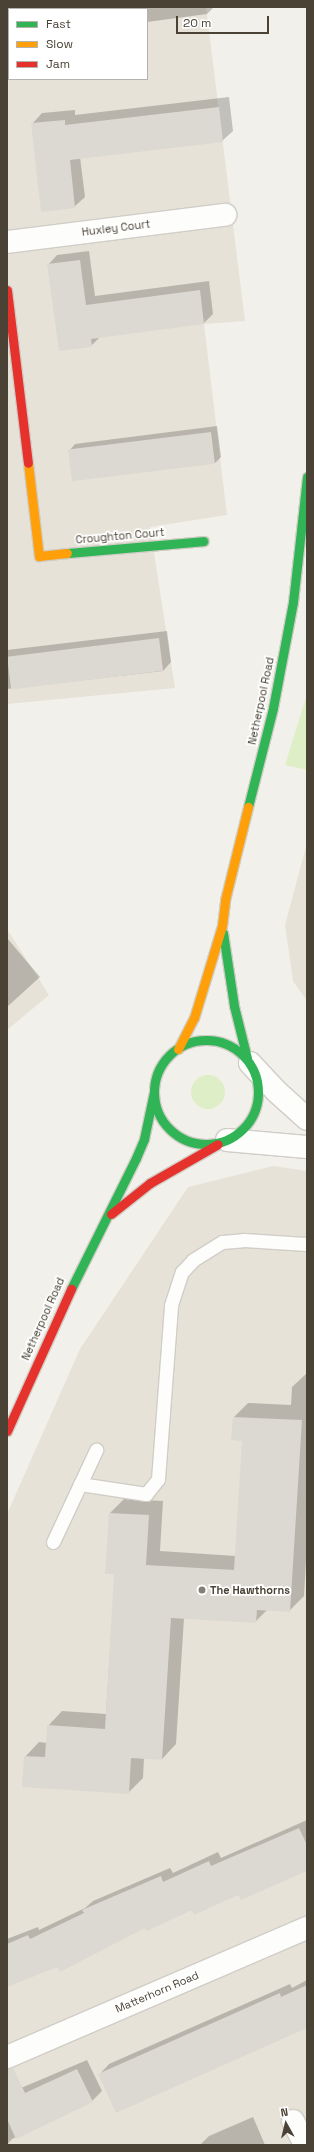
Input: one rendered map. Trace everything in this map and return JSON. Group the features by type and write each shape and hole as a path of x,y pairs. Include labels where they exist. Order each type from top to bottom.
{"main road":[{"path":"7,290 14,411"},
{"name":"Croughton Court","path":"14,411 39,556 203,540"},
{"name":"Netherpool Road","path":"178,1049 194,1018 222,926 225,900 273,708 292,610 307,478"},
{"name":"Netherpool Road","path":"222,926 234,1006 248,1061"},
{"path":"200,1040 216,1041 233,1047 248,1061 257,1080 259,1096 255,1112 246,1127 224,1141 199,1144 189,1142 172,1132 158,1112 154,1092 156,1076 165,1060 178,1049 200,1040"},
{"name":"Netherpool Road","path":"7,1431 73,1281 106,1219 144,1139 154,1092"},
{"name":"Netherpool Road","path":"106,1219 150,1183 224,1141"}],"street":[{"name":"Huxley Court","path":"7,242 225,214"},
{"path":"248,1061 276,1091 307,1119"},
{"path":"224,1141 307,1146"},
{"name":"Matterhorn Road","path":"7,2057 307,1928"},
{"path":"293,2121 304,2145"}],"lane":[{"path":"80,1484 146,1494 158,1479 171,1305 182,1272 192,1260 222,1242 243,1240 307,1244"},
{"path":"53,1542 96,1450"}],"shaded area":[{"path":"7,7 206,7 245,321 204,324 227,515 150,527 175,688 7,704"},
{"path":"307,843 307,1001 293,981 285,925"},
{"path":"7,929 49,995 7,1030"},
{"path":"273,1166 307,1171 307,2145 7,2145 7,1514 80,1349 188,1187"}],"green space":[{"path":"307,694 307,770 285,765"},
{"path":"205,1075 211,1075 215,1076 222,1082 225,1092 224,1099 218,1106 211,1109 205,1109 201,1108 194,1102 191,1095 191,1089 192,1085 198,1078"}],"building":[{"path":"219,107 223,142 70,160 75,208 41,212 31,123 65,120 65,125"},
{"path":"80,260 86,305 200,290 204,324 91,339 92,347 59,351 47,264"},
{"path":"211,432 215,464 72,481 68,450"},
{"path":"159,638 163,671 11,689 7,657"},
{"name":"The Hawthorns","path":"233,1417 302,1420 290,1612 257,1610 256,1623 171,1618 162,1760 131,1758 129,1794 22,1787 24,1756 45,1757 47,1725 105,1729 114,1574 105,1574 109,1513 149,1515 146,1565 234,1570 242,1441 231,1440"},
{"path":"299,1828 307,1845 307,1871 241,1900 238,1895 194,1915 192,1910 147,1931 145,1928 60,1972 57,1967 7,1987 7,1944 28,1935 30,1939 84,1913 82,1910 161,1876 163,1882 209,1861 211,1866"},
{"path":"307,1985 307,2028 116,2113 98,2074 280,1993 281,1997"},
{"path":"13,2068 25,2093 77,2069 93,2102 16,2139 7,2119 7,2069"}],"traffic: fast":[{"path":"248,807 273,708 293,602 307,477"},
{"path":"67,553 203,541"},
{"path":"223,933 234,1006 247,1058"},
{"path":"206,1040 226,1044 243,1055 254,1072 258,1092 254,1112 243,1129 226,1140 206,1144 186,1140 169,1129 158,1112 154,1092 158,1072 169,1055 186,1044 206,1040"},
{"path":"71,1289 136,1158 144,1139 154,1092"}],"traffic: slow":[{"path":"28,463 39,556 67,553"},
{"path":"178,1049 194,1018 222,926 225,900 248,807"}],"traffic: jam":[{"path":"7,290 28,463"},
{"path":"111,1214 150,1183 218,1144"},
{"path":"7,1431 71,1289"}],"place":[{"name":"The Hawthorns","path":"202,1590"}]}
